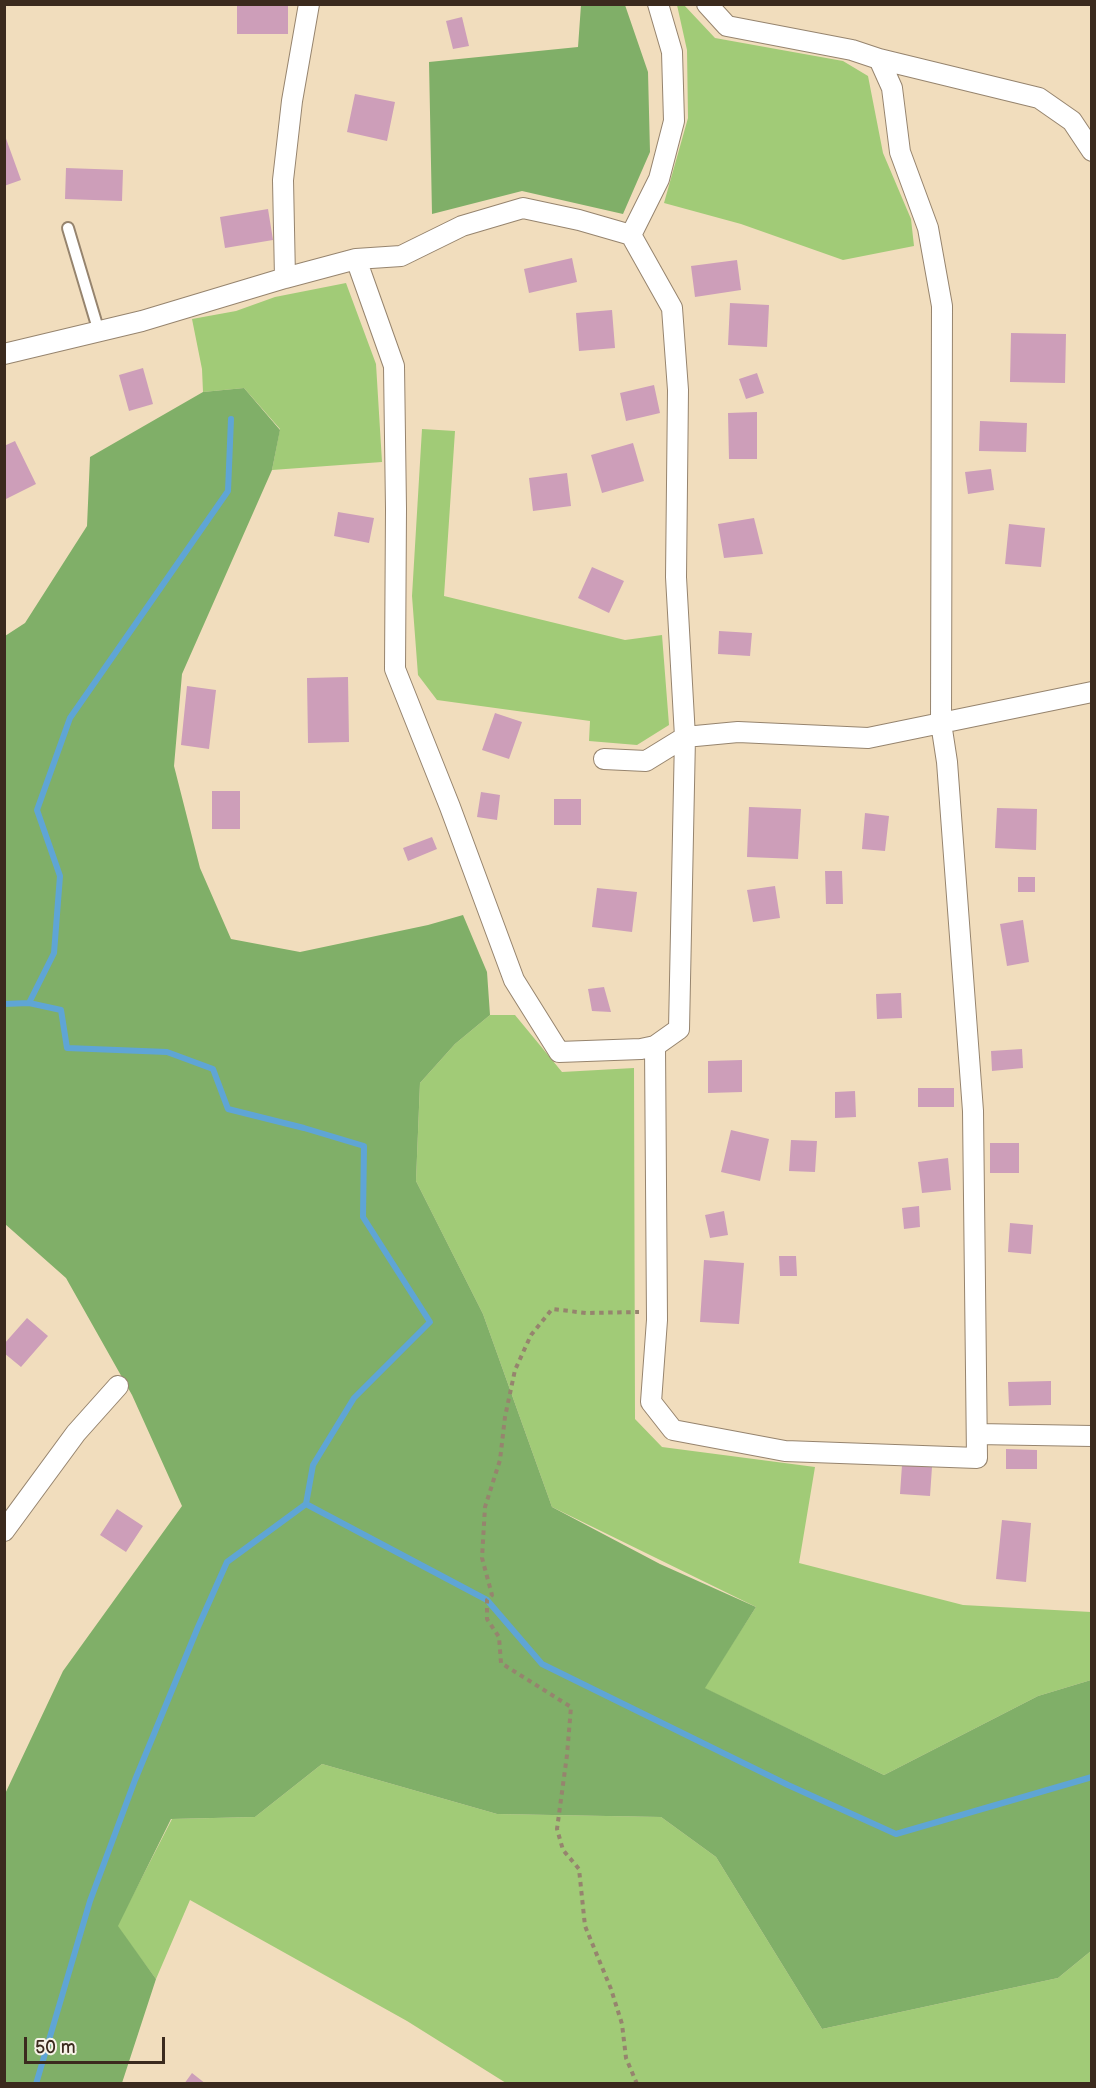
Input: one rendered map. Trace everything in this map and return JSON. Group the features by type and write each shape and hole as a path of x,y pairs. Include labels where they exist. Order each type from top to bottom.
{"street":[{"path":"285,278 283,180 292,101 309,4"},
{"path":"631,235 659,179 674,121 672,52 658,4"},
{"path":"707,4 727,26 852,50 879,59 1039,98 1072,121 1092,151"},
{"path":"655,1046 657,1320 651,1402 672,1430 785,1451 977,1458 973,1111 941,723 942,306 928,228 900,152 892,88 879,59"},
{"path":"4,354 142,321 356,259 401,256 462,226 523,208 579,220 631,235 672,308 678,390 676,577 685,737 679,1029 655,1046 641,1049 559,1052 514,980 450,807 395,669 394,366 356,259"},
{"path":"604,759 646,761 685,737 738,732 868,738 1092,692"},
{"path":"4,1531 76,1433 118,1386"},
{"path":"977,1434 1092,1436"}],"lane":[{"path":"68,228 99,332"}],"path":[{"path":"637,2084 626,2058 622,2024 611,1989 585,1926 579,1869 563,1850 557,1829 571,1707 501,1664 499,1637 487,1619 487,1600 492,1595 482,1558 485,1507 500,1460 505,1418 515,1370 531,1335 552,1310 637,1311 657,1320"}],"green space":[{"path":"581,5 625,5 648,72 650,152 623,214 522,191 432,214 429,62 578,47"},
{"path":"677,5 684,5 715,38 843,61 868,76 883,153 911,219 914,246 843,260 741,224 664,203 688,118 687,50"},
{"path":"346,283 376,364 382,462 272,470 280,429 244,388 203,392 202,369 192,319 236,311 275,297"},
{"path":"244,388 280,430 272,470 182,674 174,766 200,868 231,939 300,952 428,925 463,915 487,972 490,1015 455,1044 420,1083 416,1181 483,1314 552,1507 660,1564 756,1607 705,1688 884,1775 1038,1696 1091,1680 1091,1951 1058,1978 822,2029 716,1857 661,1817 497,1814 322,1764 255,1817 171,1819 118,1926 156,1979 122,2083 5,2083 4,1796 63,1671 182,1506 132,1395 66,1278 5,1224 5,636 25,623 87,526 90,457 203,392"},
{"path":"422,429 455,431 444,596 625,640 662,635 669,725 637,745 589,741 590,721 437,700 418,675 412,596"},
{"path":"490,1015 515,1015 562,1072 634,1068 635,1419 662,1447 815,1467 799,1563 963,1605 1091,1612 1091,1680 1038,1696 884,1775 704,1688 756,1607 552,1507 483,1314 416,1181 420,1083 455,1044"},
{"path":"322,1764 497,1814 661,1817 716,1857 822,2029 1058,1978 1091,1951 1091,2083 506,2083 407,2021 190,1900 156,1979 117,1926 172,1819 255,1817"}],"building":[{"path":"237,5 288,6 288,34 237,34"},
{"path":"462,17 469,46 453,49 446,21"},
{"path":"355,94 395,102 387,141 347,132"},
{"path":"4,133 21,180 4,186"},
{"path":"66,168 123,170 122,201 65,199"},
{"path":"268,209 273,240 225,248 220,217"},
{"path":"572,258 577,282 529,293 524,269"},
{"path":"737,260 741,290 695,297 691,266"},
{"path":"730,303 769,305 767,347 728,345"},
{"path":"612,310 615,348 579,351 576,313"},
{"path":"1011,333 1066,334 1065,383 1010,382"},
{"path":"143,368 153,404 129,411 119,375"},
{"path":"757,373 764,393 746,399 739,379"},
{"path":"654,385 660,413 626,421 620,393"},
{"path":"757,412 757,459 729,459 728,413"},
{"path":"980,421 1027,423 1026,452 979,451"},
{"path":"15,441 36,484 4,500 4,446"},
{"path":"633,443 644,481 602,493 591,455"},
{"path":"991,469 994,490 968,494 965,472"},
{"path":"567,473 571,506 533,511 529,478"},
{"path":"338,512 374,518 369,543 334,536"},
{"path":"754,518 763,554 724,558 718,524"},
{"path":"1009,524 1045,528 1041,567 1005,564"},
{"path":"592,567 624,581 609,613 578,598"},
{"path":"719,631 752,633 750,656 718,654"},
{"path":"348,677 349,742 308,743 307,678"},
{"path":"187,686 216,690 209,749 181,745"},
{"path":"495,713 522,722 509,759 482,750"},
{"path":"212,791 240,791 240,829 212,829"},
{"path":"481,792 500,795 497,820 477,817"},
{"path":"554,799 581,799 581,825 554,825"},
{"path":"749,807 801,809 798,859 747,857"},
{"path":"997,808 1037,809 1036,850 995,848"},
{"path":"865,813 889,816 885,851 862,849"},
{"path":"432,837 437,849 408,861 403,848"},
{"path":"825,871 842,871 843,904 826,904"},
{"path":"1018,877 1035,877 1035,892 1018,892"},
{"path":"775,886 780,918 753,922 747,890"},
{"path":"597,888 637,892 632,932 592,927"},
{"path":"1023,920 1029,962 1007,966 1000,924"},
{"path":"604,987 611,1012 592,1011 588,989"},
{"path":"901,993 902,1018 877,1019 876,994"},
{"path":"1022,1049 1023,1068 992,1071 991,1051"},
{"path":"742,1060 742,1092 708,1093 708,1061"},
{"path":"918,1088 954,1088 954,1107 918,1107"},
{"path":"855,1091 856,1117 835,1118 835,1092"},
{"path":"731,1130 769,1139 760,1181 721,1172"},
{"path":"791,1140 817,1141 815,1172 789,1171"},
{"path":"990,1143 1019,1143 1019,1173 990,1173"},
{"path":"948,1158 951,1190 922,1193 918,1162"},
{"path":"919,1206 920,1227 904,1229 902,1208"},
{"path":"724,1211 728,1235 710,1238 705,1215"},
{"path":"1010,1223 1033,1225 1031,1254 1008,1252"},
{"path":"779,1256 796,1256 797,1276 780,1276"},
{"path":"704,1260 744,1263 739,1324 700,1322"},
{"path":"27,1318 48,1336 21,1367 4,1353 4,1344"},
{"path":"1051,1381 1051,1405 1009,1406 1008,1382"},
{"path":"1006,1449 1037,1450 1037,1469 1006,1469"},
{"path":"902,1465 932,1467 930,1496 900,1494"},
{"path":"117,1509 143,1526 126,1552 100,1535"},
{"path":"1002,1520 1031,1523 1026,1582 996,1579"},
{"path":"192,2073 206,2084 184,2084"}],"waterway":[{"path":"29,1003 54,953 60,876 37,810 70,718 228,491 231,419"},
{"path":"4,1004 29,1003 61,1010 67,1048 167,1052 213,1069 228,1109 364,1146 363,1217 430,1322 354,1398 313,1465 306,1504 487,1600 542,1664 788,1785 896,1834 1092,1777"},
{"path":"36,2084 90,1901 135,1780 227,1562 306,1504"}]}
